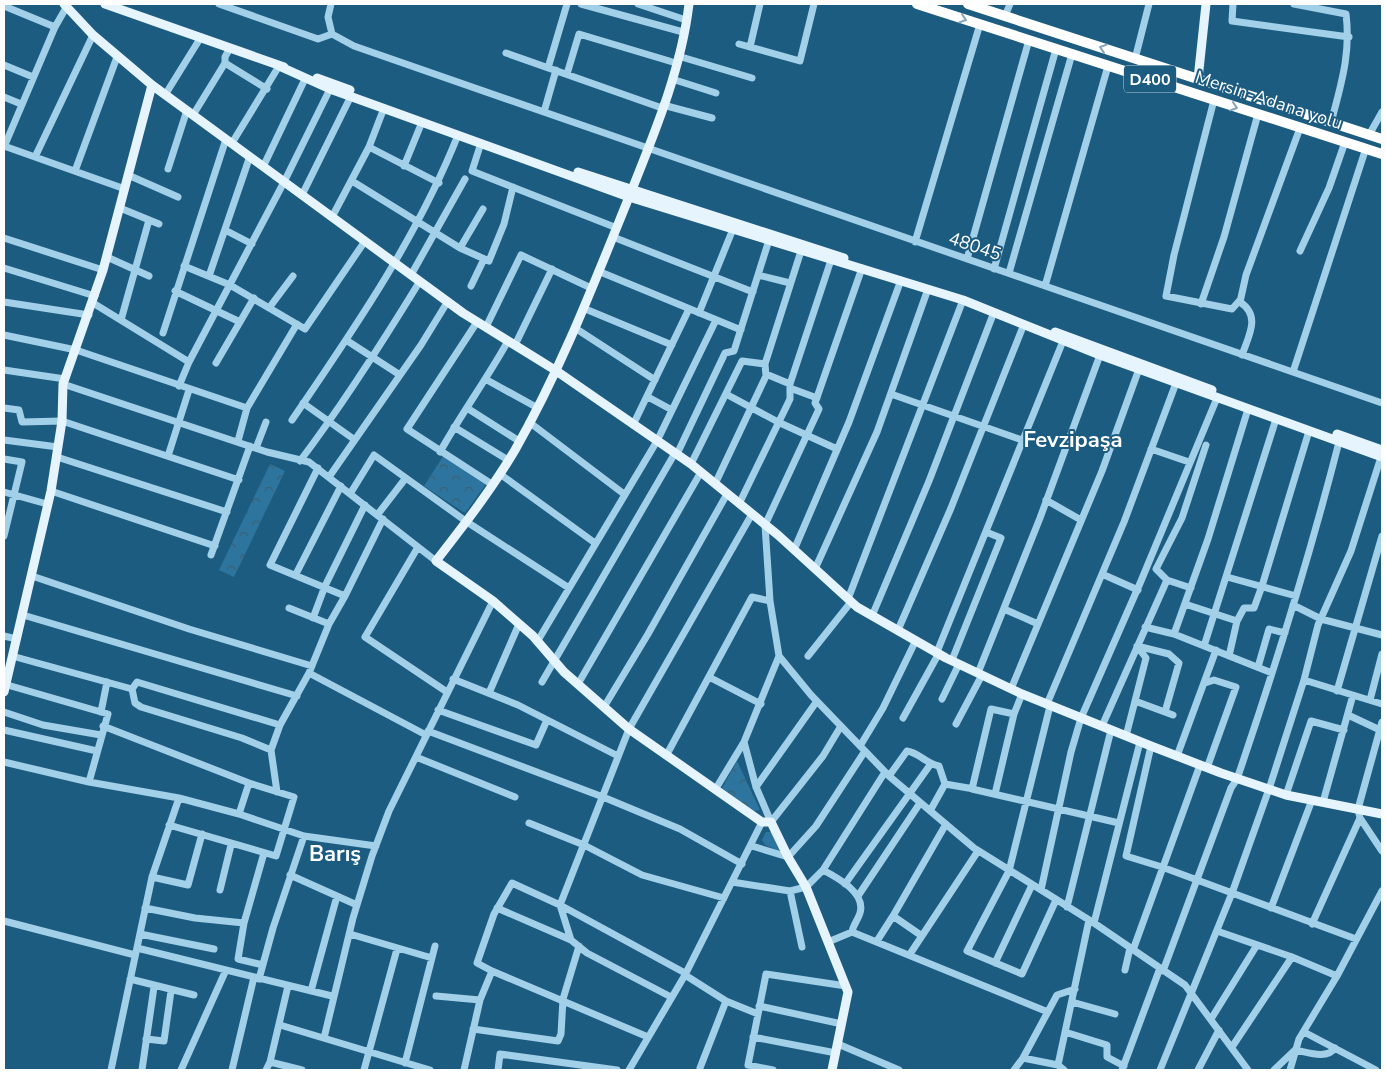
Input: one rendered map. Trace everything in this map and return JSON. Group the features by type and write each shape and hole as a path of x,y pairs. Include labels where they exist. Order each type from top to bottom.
{"highway":[{"name":"Mersin-Adana yolu","path":"917,4 1382,154"},
{"name":"Mersin-Adana yolu","path":"968,4 1382,139"}],"main road":[{"path":"105,4 279,66 304,73 630,194 846,258 862,268"},
{"path":"689,4 672,79 648,148 575,328 529,422 500,474 467,522 436,561 493,601 519,624 578,684 628,729 715,790 766,822 806,887 848,992 832,1070"},
{"path":"1198,79 1206,4"},
{"path":"66,5 93,35 117,57 165,95 448,302 555,370 691,464 766,525 850,600 872,616 955,662 1011,689 1204,767 1286,795 1323,802 1359,813 1382,814"},
{"path":"279,66 330,89 733,230 963,300 1100,355 1339,442 1382,455"},
{"path":"4,687 23,615 51,491 62,421 64,381 89,315 107,257 152,85"},
{"path":"1024,324 1069,336 1382,455"}],"street":[{"path":"219,4 318,39 332,34 328,17 331,4"},
{"path":"548,68 567,4"},
{"path":"581,4 683,32"},
{"path":"638,4 686,20"},
{"path":"750,46 760,4"},
{"path":"739,44 800,61 814,4"},
{"path":"1005,16 1010,4"},
{"path":"1135,58 1149,4"},
{"path":"1233,4 1232,21 1349,37"},
{"path":"1294,4 1346,14 1349,37 1348,59 1331,122"},
{"path":"66,5 21,104 7,130 4,146 125,189"},
{"path":"4,6 55,27"},
{"path":"915,242 980,24"},
{"name":"48045","path":"332,34 354,46 1382,403"},
{"path":"568,74 579,34 752,78"},
{"path":"35,157 93,35"},
{"path":"165,95 201,37"},
{"path":"967,259 1029,40"},
{"path":"168,169 190,113 225,63 225,58 230,48"},
{"path":"994,268 1056,49"},
{"path":"506,53 662,106 712,118"},
{"path":"1008,273 1072,54"},
{"path":"75,171 117,57"},
{"path":"225,63 267,89"},
{"path":"4,65 33,77"},
{"path":"163,332 184,266 229,141 267,89 279,66"},
{"path":"1045,286 1108,66"},
{"path":"544,112 556,70"},
{"path":"264,167 305,79"},
{"path":"672,79 716,93"},
{"path":"179,386 189,362 252,244 330,89"},
{"path":"302,195 351,96"},
{"path":"4,97 21,104"},
{"path":"1214,100 1174,255 1166,296 1232,309 1240,300 1246,275 1300,128"},
{"path":"332,217 369,147 384,108"},
{"path":"1369,135 1382,112"},
{"path":"1201,304 1224,237 1258,114"},
{"path":"404,166 422,122"},
{"path":"292,420 396,264 439,183 458,135"},
{"path":"1300,251 1330,188 1345,142"},
{"path":"481,143 472,171 617,228"},
{"path":"369,147 439,183"},
{"path":"1293,372 1366,148"},
{"path":"209,276 250,156"},
{"path":"128,175 178,197"},
{"path":"411,275 465,179"},
{"path":"352,181 460,248 489,261 504,224 513,187"},
{"path":"120,208 159,224"},
{"path":"460,248 483,208"},
{"path":"121,320 149,220"},
{"path":"225,230 252,244"},
{"path":"699,313 733,230"},
{"path":"613,237 753,292"},
{"path":"4,238 103,270"},
{"path":"542,682 676,454 725,353 734,351 769,240"},
{"path":"184,266 230,285 305,329 365,241"},
{"path":"715,484 766,374 765,364 801,251"},
{"path":"486,327 521,255 591,288"},
{"path":"107,257 149,276"},
{"path":"471,286 484,259"},
{"path":"739,504 790,399 790,386 831,260"},
{"path":"4,268 94,299 121,320 189,362"},
{"path":"715,790 744,742 779,656 770,601 766,525 820,409 815,403 862,268"},
{"path":"440,452 454,427 511,343 552,269"},
{"path":"598,271 741,330"},
{"path":"758,275 790,283"},
{"path":"270,308 293,276"},
{"path":"794,550 837,449 901,280"},
{"path":"300,461 330,422 373,359 420,281"},
{"path":"814,569 876,432 928,289"},
{"path":"176,292 240,322"},
{"path":"216,363 254,298"},
{"path":"808,656 850,600 963,300"},
{"path":"1240,300 1248,308 1254,324 1242,355"},
{"path":"4,302 89,315"},
{"path":"329,477 448,302"},
{"path":"583,308 672,345"},
{"path":"634,424 689,309"},
{"path":"872,616 954,416 994,312"},
{"path":"537,642 657,441 716,320"},
{"path":"478,322 407,429 493,485"},
{"path":"238,441 247,408 297,324"},
{"path":"898,630 951,508 1024,324"},
{"path":"575,328 655,380"},
{"path":"4,334 76,350 189,390 247,408"},
{"path":"346,340 400,375"},
{"path":"903,718 938,653 1063,341"},
{"path":"956,724 980,674 1100,355"},
{"path":"691,464 742,361 765,364"},
{"path":"1011,689 1081,520 1139,369"},
{"path":"4,370 64,381 253,447 309,462 436,561"},
{"path":"766,374 817,398"},
{"path":"487,380 536,407"},
{"path":"1056,900 1022,974 967,951 1009,871 1048,705 1102,574 1176,383"},
{"path":"168,456 189,390"},
{"path":"726,394 778,422 837,449"},
{"path":"890,394 984,425 1022,440"},
{"path":"648,397 672,410"},
{"path":"1041,890 1071,752 1081,718 1138,590 1189,462 1217,398"},
{"path":"303,403 355,440"},
{"path":"4,408 19,410 22,422 62,421 239,480"},
{"path":"467,408 519,441"},
{"path":"1174,634 1248,409"},
{"path":"1204,646 1276,419"},
{"path":"211,555 239,480 266,422"},
{"path":"529,422 624,494"},
{"path":"454,427 508,460"},
{"path":"1229,656 1237,621 1244,608 1254,608 1262,586 1310,431"},
{"path":"4,440 58,452 227,512"},
{"path":"1065,1032 1107,1045 1107,1057 1123,1068 1198,880 1236,778 1285,633 1339,442"},
{"path":"1190,588 1167,580 1156,569 1182,518 1206,445"},
{"path":"1151,449 1189,462"},
{"path":"350,494 374,455 467,522 569,588"},
{"path":"1160,1070 1232,893 1269,789 1304,680 1321,619 1351,551 1382,455"},
{"path":"4,459 22,462 4,536"},
{"path":"318,468 270,565 296,574 345,596"},
{"path":"578,684 701,472"},
{"path":"500,474 595,543"},
{"path":"277,792 271,750 280,726 309,673 329,624 345,596 380,516 405,479"},
{"path":"296,574 341,486"},
{"path":"51,491 215,546"},
{"path":"4,492 47,504"},
{"path":"604,708 727,494"},
{"path":"1046,500 1081,520"},
{"path":"313,618 325,586 365,505"},
{"path":"572,940 560,905 628,729 752,514"},
{"path":"942,699 1000,538 986,532"},
{"path":"1337,690 1382,536"},
{"path":"418,547 365,637 447,692"},
{"path":"1102,574 1138,590"},
{"path":"32,576 189,629 312,666"},
{"path":"1227,577 1296,596"},
{"path":"1102,726 1167,580"},
{"path":"666,756 752,597 770,601"},
{"path":"324,1038 332,996 357,905 389,811 493,601"},
{"path":"1185,604 1237,621"},
{"path":"1293,606 1321,619 1382,635"},
{"path":"288,608 329,624"},
{"path":"1004,609 1038,624"},
{"path":"23,615 297,696"},
{"path":"489,694 519,624"},
{"path":"1145,626 1174,634 1272,673"},
{"path":"1258,667 1268,629 1285,633"},
{"path":"4,636 17,639"},
{"path":"752,846 788,857 816,826 862,748 916,640"},
{"path":"1126,736 1146,658 1136,646"},
{"path":"1136,646 1169,654 1179,663 1165,712"},
{"path":"1178,756 1216,650"},
{"path":"1370,700 1382,654"},
{"path":"12,656 132,689"},
{"path":"779,656 817,701 887,774 978,851 1091,922 1185,986 1248,1070"},
{"path":"309,673 427,733 603,797 680,829 742,864"},
{"path":"709,677 761,704"},
{"path":"453,679 547,720 618,756"},
{"path":"1125,970 1162,867 1236,687 1214,680 1205,683"},
{"path":"1304,680 1382,704"},
{"path":"101,712 107,682"},
{"path":"271,750 242,738 141,708 135,703 132,689 137,682 280,726"},
{"path":"4,687 108,714 103,726 89,782"},
{"path":"995,794 1014,714 1022,694"},
{"path":"1323,802 1353,695"},
{"path":"1136,700 1173,715"},
{"path":"756,787 817,701"},
{"path":"974,789 972,789 991,709 1014,714"},
{"path":"438,710 536,744 547,720"},
{"path":"4,712 43,725 101,735"},
{"path":"1348,715 1380,730"},
{"path":"1286,795 1311,721 1344,730"},
{"path":"1312,924 1359,813 1382,722"},
{"path":"103,726 249,783 294,797 276,856 169,825"},
{"path":"629,1070 685,974 732,882 766,822 823,756 841,726"},
{"path":"4,730 97,751"},
{"path":"1067,907 1111,730"},
{"path":"744,742 766,822"},
{"path":"1023,1058 1061,1067 1065,1032 1091,922 1140,742"},
{"path":"1151,746 1126,856 1162,867 1356,939"},
{"path":"732,882 790,891 806,887 823,870 887,774 907,751 916,752 930,765 939,766 945,784 930,811"},
{"path":"416,757 515,797"},
{"path":"4,762 89,782 179,798 239,814 304,836 376,846"},
{"path":"845,884 930,765"},
{"path":"239,814 249,783"},
{"path":"945,784 1119,823"},
{"path":"112,1070 152,876 179,798"},
{"path":"1270,908 1312,800"},
{"path":"858,896 920,803"},
{"path":"1359,813 1382,851"},
{"path":"529,823 584,845 642,875 724,898"},
{"path":"877,941 946,824"},
{"path":"152,876 188,885 202,834"},
{"path":"232,1070 257,978 263,965 290,874 304,836"},
{"path":"220,890 231,844"},
{"path":"910,954 978,851"},
{"path":"263,965 238,959 244,923 264,853"},
{"path":"823,870 845,884 858,896 860,909 852,932"},
{"path":"290,874 357,905"},
{"path":"648,1037 564,999 492,971 477,963 497,908 512,883 560,905 685,974 726,1001 759,1010 842,1024"},
{"path":"995,963 1032,885"},
{"path":"790,891 802,947"},
{"path":"1290,1070 1295,1050 1304,1032 1337,976 1382,891"},
{"path":"311,992 337,896"},
{"path":"145,908 195,918 244,923"},
{"path":"497,908 572,940 579,946 671,997"},
{"path":"893,916 922,936"},
{"path":"4,921 226,970 332,996"},
{"path":"1218,931 1292,957 1337,976"},
{"path":"828,942 852,932 910,954 1048,1012"},
{"path":"140,934 214,949"},
{"path":"350,934 432,958"},
{"path":"1211,1019 1257,945"},
{"path":"404,1063 435,946"},
{"path":"473,1029 558,1041 561,1034 564,999 579,946"},
{"path":"364,1070 397,949"},
{"path":"1232,1047 1292,957"},
{"path":"181,1070 226,970"},
{"path":"464,1070 480,1000 492,971"},
{"path":"772,1070 748,1065 766,974 846,986"},
{"path":"130,979 154,987 194,995"},
{"path":"266,1070 280,1025 288,986"},
{"path":"142,1070 154,987"},
{"path":"1014,1070 1023,1058 1057,995 1075,989"},
{"path":"146,1039 164,1041 171,990"},
{"path":"436,996 480,1000"},
{"path":"700,1068 726,1001"},
{"path":"1072,1002 1116,1014"},
{"path":"280,1025 430,1070"},
{"path":"1198,1070 1219,1030"},
{"path":"1304,1032 1376,1070"},
{"path":"753,1037 837,1049 899,1070"},
{"path":"1295,1050 1326,1054 1332,1052 1335,1048"},
{"path":"1274,1070 1295,1050"},
{"path":"498,1070 500,1054 617,1070"},
{"path":"270,1062 302,1070"}],"green space":[{"path":"444,455 486,484 465,513 424,486"},
{"path":"270,464 285,471 234,577 219,570"},
{"path":"737,761 760,810 752,811 721,790"},
{"path":"766,832 772,832 780,852 765,845 762,840"}],"district":[{"name":"Fevzipaşa","path":"1073,439"},
{"name":"Barış","path":"335,853"}]}
